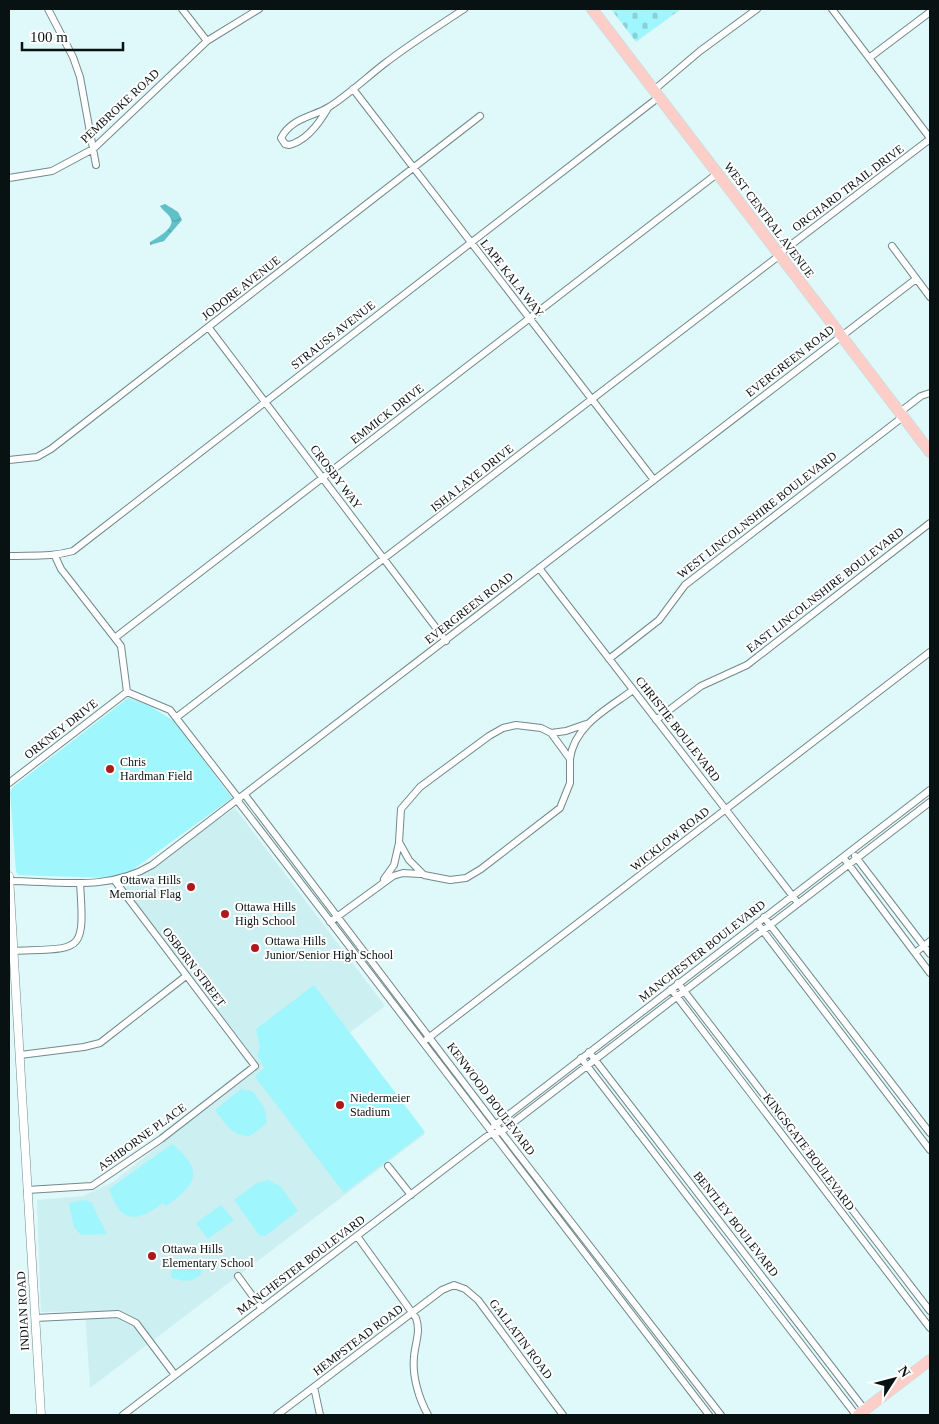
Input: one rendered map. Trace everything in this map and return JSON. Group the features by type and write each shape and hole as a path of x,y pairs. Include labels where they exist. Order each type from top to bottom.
{"main road":[{"name":"WEST CENTRAL AVENUE","path":"592,9 929,449"},
{"path":"860,1414 930,1360"}],"street":[{"path":"48,9 73,57 80,77 96,164"},
{"path":"182,9 206,41"},
{"name":"PEMBROKE ROAD","path":"9,178 52,172 93,149 206,41 259,9"},
{"path":"328,108 314,128 297,142 289,145 282,141 286,130 300,120 328,108 414,42 464,9"},
{"name":"STRAUSS AVENUE","path":"9,556 43,554 55,556 73,551 471,244 657,93 700,51 757,9"},
{"path":"832,9 930,139"},
{"path":"870,58 930,12"},
{"name":"LAPE KALA WAY","path":"353,89 654,480"},
{"name":"JODORE AVENUE","path":"9,460 37,457 51,449 480,116"},
{"name":"ORCHARD TRAIL DRIVE","path":"779,254 930,139"},
{"name":"EMMICK DRIVE","path":"116,637 718,173"},
{"path":"892,246 930,297"},
{"name":"ISHA LAYE DRIVE","path":"177,717 384,560 779,254"},
{"name":"EVERGREEN ROAD","path":"9,881 80,883 115,881 152,864 446,641 916,279"},
{"name":"CROSBY WAY","path":"209,328 446,641"},
{"name":"WEST LINCOLNSHIRE BOULEVARD","path":"609,658 659,620 685,586 902,414 921,396 930,393"},
{"name":"EAST LINCOLNSHIRE BOULEVARD","path":"656,720 701,686 747,665 930,523"},
{"path":"55,556 62,569 106,628 116,637 121,646 127,692 170,710 240,798"},
{"name":"CHRISTIE BOULEVARD","path":"539,568 798,903"},
{"name":"WICKLOW ROAD","path":"422,1043 930,652"},
{"path":"330,922 381,882 402,873 450,880 466,878 560,808 570,783 571,748 578,735 589,723 633,690"},
{"name":"ORKNEY DRIVE","path":"9,783 127,692"},
{"path":"381,882 394,865 399,842 401,810 420,788 489,736 503,728 516,725 541,728 551,732 566,731 589,723"},
{"path":"551,732 570,759"},
{"name":"MANCHESTER BOULEVARD","path":"495,1124 930,790"},
{"name":"KENWOOD BOULEVARD","path":"240,798 337,916 501,1132 721,1415"},
{"name":"KENWOOD BOULEVARD","path":"240,798 330,922 709,1415"},
{"name":"MANCHESTER BOULEVARD","path":"501,1132 930,802"},
{"path":"399,842 409,860 424,875"},
{"path":"851,851 930,954"},
{"path":"843,857 930,973"},
{"name":"INDIAN ROAD","path":"9,876 41,1415"},
{"name":"OSBORN STREET","path":"115,881 255,1066"},
{"path":"14,951 64,949 75,943 82,928 80,883"},
{"path":"764,917 930,1133"},
{"path":"756,923 930,1150"},
{"path":"915,953 930,940"},
{"path":"20,1055 84,1047 100,1043 186,976"},
{"name":"KINGSGATE BOULEVARD","path":"678,983 930,1311"},
{"name":"KINGSGATE BOULEVARD","path":"671,989 930,1328"},
{"name":"BENTLEY BOULEVARD","path":"589,1052 860,1414"},
{"name":"BENTLEY BOULEVARD","path":"581,1058 860,1414"},
{"name":"ASHBORNE PLACE","path":"27,1190 92,1186 153,1144 255,1066"},
{"path":"495,1124 492,1133 501,1132"},
{"name":"MANCHESTER BOULEVARD","path":"123,1415 492,1133"},
{"path":"388,1166 411,1195"},
{"path":"357,1236 413,1312 419,1326 413,1359 418,1389 428,1415"},
{"path":"238,1276 262,1309"},
{"name":"HEMPSTEAD ROAD","path":"276,1415 442,1290 454,1284"},
{"name":"GALLATIN ROAD","path":"454,1284 465,1289 478,1300 563,1415"},
{"path":"35,1318 118,1314 136,1322 175,1375"},
{"path":"314,1387 320,1415"}],"shaded area":[{"path":"235,808 385,1006 349,1033 425,1134 90,1388 85,1311 41,1312 37,1200 83,1196 113,1182 256,1069 256,1065 126,889 126,884"}],"green space":[{"path":"611,9 681,9 636,42"},
{"path":"128,698 150,706 174,721 232,798 131,871 109,878 19,875 16,872 10,792 13,787"},
{"name":"Niedermeier Stadium","path":"314,985 425,1132 344,1193 256,1078 256,1075 264,1068 257,1055 260,1048 256,1029"},
{"path":"241,1089 252,1091 261,1102 266,1114 266,1124 250,1136 233,1131 215,1110"},
{"path":"172,1144 182,1153 193,1170 190,1184 185,1191 166,1206 163,1203 137,1217 130,1217 124,1214 119,1209 109,1189"},
{"path":"268,1180 281,1187 298,1211 265,1236 259,1235 234,1200 257,1183"},
{"path":"85,1200 91,1202 107,1234 81,1235 74,1227 69,1203"},
{"path":"221,1205 234,1220 208,1239 196,1223"},
{"path":"201,1265 201,1274 194,1279 183,1281 171,1277 173,1267"}],"water":[{"path":"165,204 178,212 182,220 164,241 150,245 150,242 165,232 172,222 160,206"}],"place":[{"name":"Chris Hardman Field","path":"110,769"},
{"name":"Ottawa Hills Memorial Flag","path":"191,887"},
{"name":"Ottawa Hills High School","path":"225,914"},
{"name":"Ottawa Hills Junior/Senior High School","path":"255,948"},
{"name":"Niedermeier Stadium","path":"340,1105"},
{"name":"Ottawa Hills Elementary School","path":"152,1256"}]}
